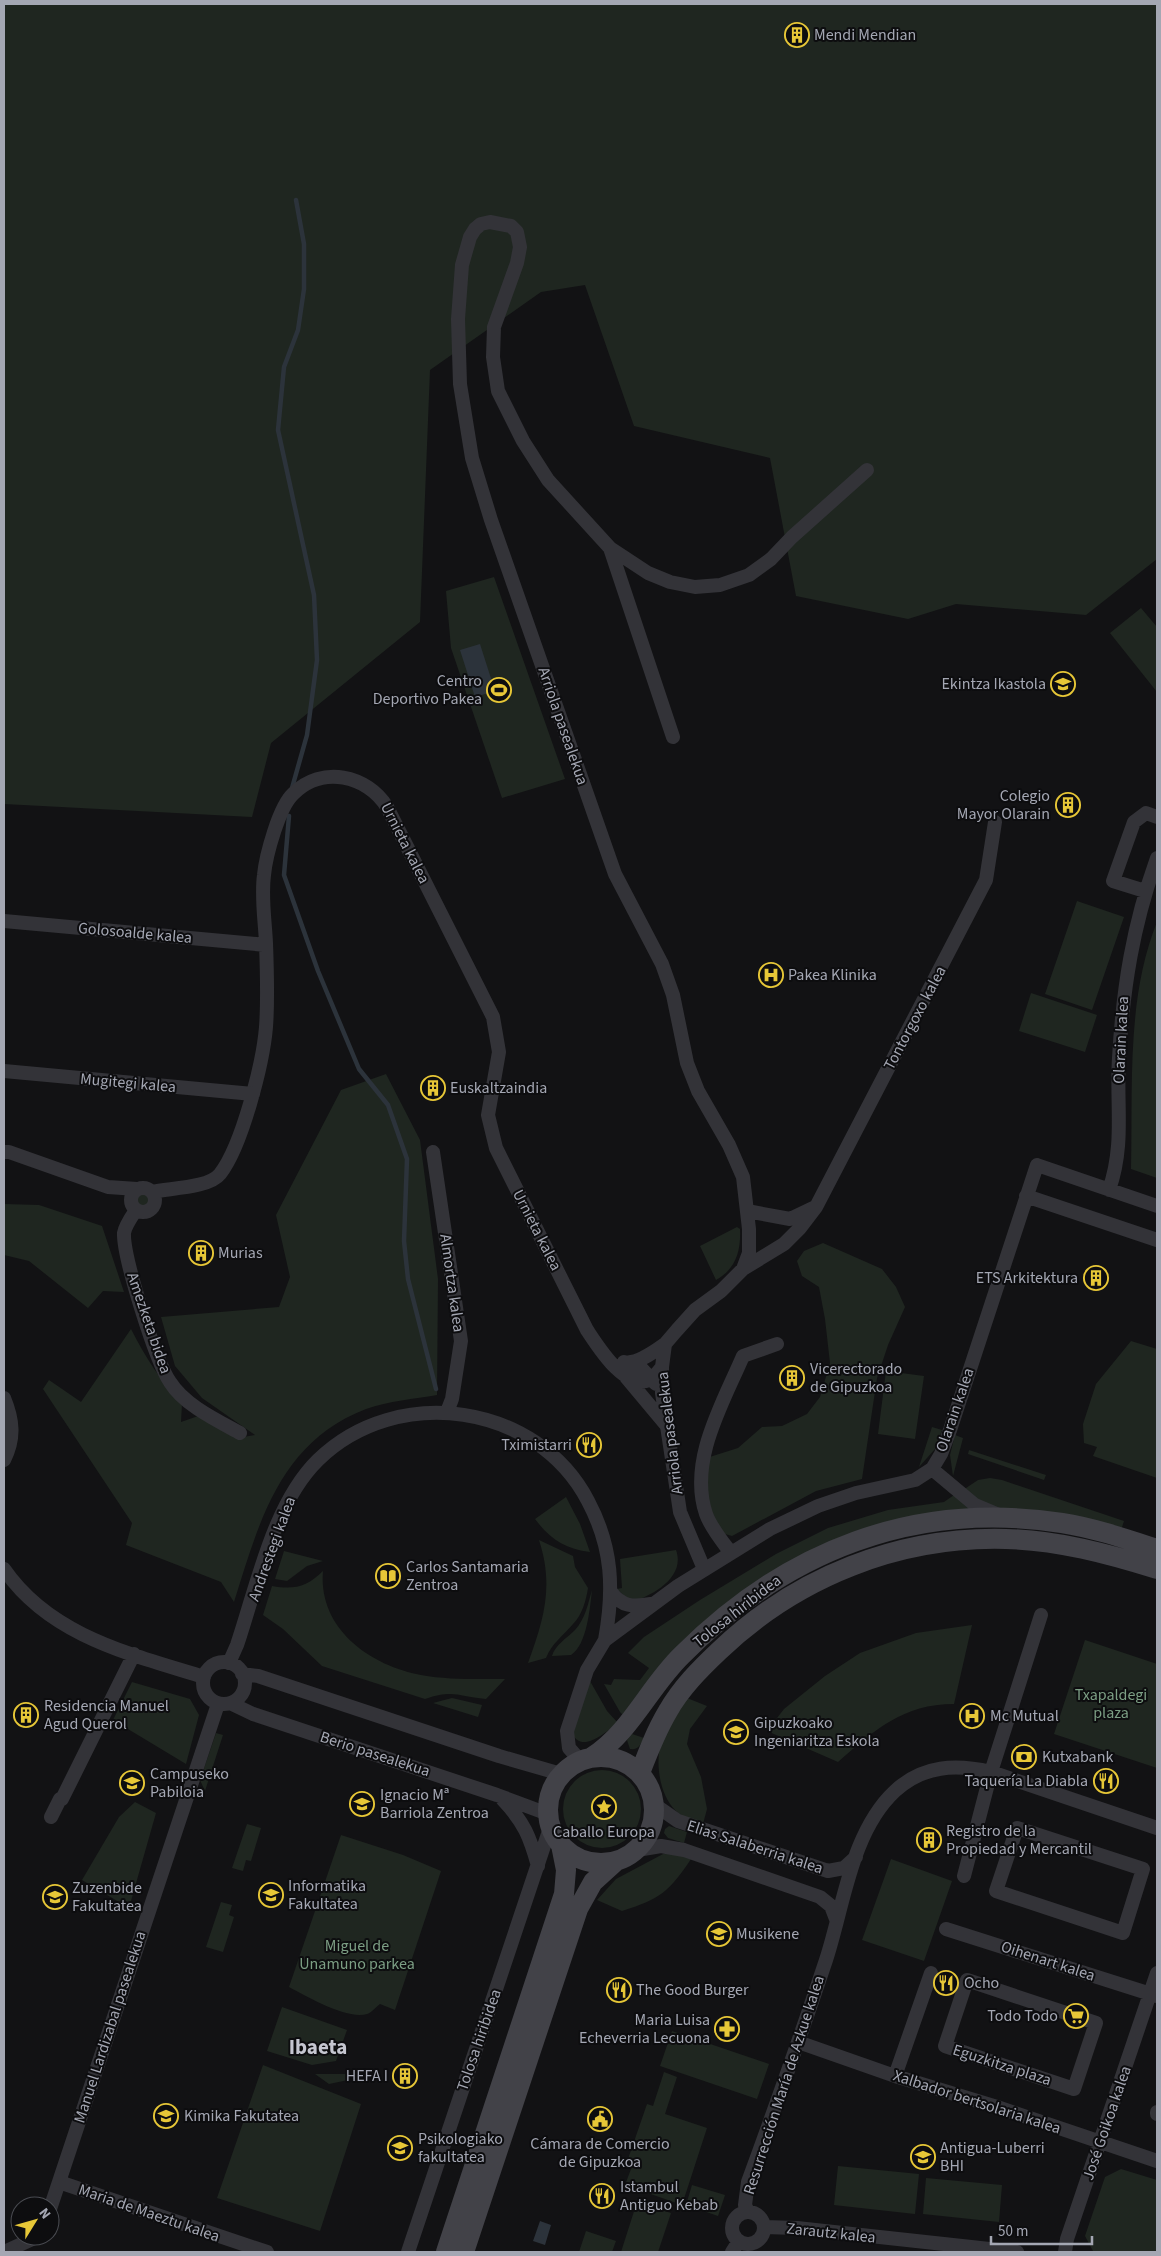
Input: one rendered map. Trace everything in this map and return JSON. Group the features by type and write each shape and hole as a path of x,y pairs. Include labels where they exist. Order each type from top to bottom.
{"main road":[{"name":"Tolosa hiribidea","path":"588,1758 608,1746 680,1656 715,1624 781,1576 825,1553 864,1538 894,1530 973,1518 1005,1518 1063,1523 1125,1538 1157,1549"},
{"name":"Tolosa hiribidea","path":"640,1773 652,1742 669,1710 698,1672 754,1620 793,1593 833,1572 872,1558 920,1545 975,1539 1006,1538 1081,1548 1157,1569"},
{"path":"446,2252 564,1894 566,1870 561,1845 549,1821 548,1800 553,1786 561,1774 571,1765 588,1758 616,1758 629,1764 640,1773 650,1788 655,1815 649,1834 637,1850 615,1862 593,1882 578,1909 464,2252"},
{"path":"561,1845 569,1853 591,1862 615,1862"}],"street":[{"name":"Arriola pasealekua","path":"743,1269 749,1253 742,1177 737,1161 698,1091 687,1063 673,995 662,964 615,874 497,538 472,458 460,384 458,319 462,265 470,237 481,224 496,222 511,226 516,232 520,246 517,263 494,327 493,357 498,392 522,441 548,480 610,548 648,573 670,582 695,588 720,585 749,575 771,559 792,536 867,470"},
{"name":"Arriola pasealekua","path":"610,548 673,737"},
{"name":"Urnieta kalea","path":"152,1192 170,1188 200,1186 219,1176 232,1158 253,1094 266,1027 264,875 280,813 293,794 311,782 337,776 359,781 372,788 387,807 493,1017 499,1052 488,1116 496,1148 588,1330 601,1350 667,1426"},
{"path":"1145,891 1113,881 1134,822 1146,813 1157,817"},
{"name":"Tontorgoxo kalea","path":"743,1269 784,1244 800,1228 816,1207 986,880 995,822"},
{"name":"Olarain kalea","path":"605,1640 651,1604 770,1529 818,1506 856,1493 915,1480 932,1469 941,1454 950,1430 1037,1165 1108,1190 1115,1173 1119,1149 1118,1072 1122,1005 1129,958 1145,891 1157,858"},
{"name":"Golosoalde kalea","path":"4,921 266,945"},
{"name":"Mugitegi kalea","path":"4,1071 253,1094"},
{"path":"4,1152 9,1152 108,1187 146,1188 152,1192 155,1198 151,1208 144,1212 136,1210"},
{"name":"Almortza kalea","path":"433,1152 461,1341 452,1399 447,1412"},
{"name":"Amezketa bidea","path":"137,1189 131,1198 136,1210 124,1232 128,1267 154,1345 170,1383 197,1409 240,1433"},
{"path":"1108,1190 1157,1206"},
{"path":"1026,1196 1157,1240"},
{"path":"746,1211 790,1219 816,1207"},
{"path":"628,1363 653,1353 665,1344 695,1310 721,1291 743,1269"},
{"name":"Arriola pasealekua","path":"665,1344 657,1372 662,1393 680,1512 704,1569"},
{"path":"731,1553 706,1516 701,1496 700,1474 705,1451 742,1356 777,1344"},
{"path":"601,1350 617,1360 657,1372"},
{"path":"628,1363 626,1377 641,1382 657,1372"},
{"path":"4,1398 12,1424 11,1444 4,1460"},
{"name":"Andrestegi kalea","path":"229,1663 238,1645 283,1511 304,1476 319,1459 338,1443 360,1431 385,1420 428,1412 447,1412 488,1420 509,1428 562,1464 576,1480 598,1523 609,1556 611,1606 605,1640"},
{"path":"932,1469 975,1505 1005,1518"},
{"path":"4,1569 27,1597 53,1619 82,1635 204,1677"},
{"path":"611,1592 624,1605 634,1607 651,1604"},
{"path":"964,1876 991,1772 1041,1615"},
{"path":"588,1758 569,1748 566,1731 587,1670 605,1640"},
{"path":"51,1817 60,1799 62,1800 134,1654"},
{"path":"229,1663 237,1667 242,1674 244,1680 243,1691 240,1696 224,1703 209,1699 204,1691 204,1677 207,1671 217,1664 229,1663"},
{"path":"242,1674 258,1676 499,1756 561,1774"},
{"name":"Berio pasealekua","path":"224,1703 497,1795 549,1821"},
{"name":"Manuel Lardizabal pasealekua","path":"54,2196 224,1703"},
{"name":"Resurrección María de Azkue kalea","path":"748,2212 745,2205 748,2182 826,1958 845,1888 869,1826 879,1808 896,1790 916,1777 930,1771 951,1766 964,1766 991,1772 1157,1828"},
{"path":"497,1795 518,1815 527,1830 538,1866"},
{"name":"Elias Salaberria kalea","path":"654,1804 678,1821 828,1871 844,1868 857,1856"},
{"name":"Tolosa hiribidea","path":"408,2252 538,1866 549,1821"},
{"path":"1017,1828 1143,1869 1123,1933 996,1891 1017,1828"},
{"name":"Elias Salaberria kalea","path":"637,1850 649,1847 672,1847 810,1894 826,1901 831,1906 836,1920"},
{"path":"828,1871 845,1888"},
{"name":"Resurrección María de Azkue kalea","path":"826,1958 842,1930 849,1909 845,1888"},
{"name":"Oihenart kalea","path":"946,1929 1154,1995"},
{"path":"895,2076 931,1973"},
{"name":"José Goikoa kalea","path":"1065,2252 1067,2239 1100,2142 1154,1995 1157,1973"},
{"name":"Eguzkitza plaza","path":"967,1980 1096,2023 1074,2089 945,2046 967,1980"},
{"name":"Xalbador bertsolaria kalea","path":"798,2042 895,2076 997,2107 1157,2161"},
{"name":"Maria de Maeztu kalea","path":"59,2182 267,2252"},
{"path":"748,2212 759,2216 764,2227 761,2238 756,2242 735,2247 732,2226 738,2216 748,2212"},
{"name":"Zarautz kalea","path":"764,2227 797,2228 1017,2252"},
{"path":"4,2252 17,2246"}],"green space":[{"path":"4,4 1157,4 1157,559 1086,615 956,604 908,619 796,596 770,458 634,426 585,285 541,292 430,370 420,622 271,743 252,817 4,804"},
{"name":"Centro Deportivo Pakea","path":"494,577 565,779 502,798 451,648 446,591"},
{"path":"1141,608 1157,627 1157,692 1110,633"},
{"path":"1077,901 1124,917 1092,1010 1045,994"},
{"path":"1157,922 1157,1178 1131,1169 1133,1044 1136,1013 1147,951"},
{"path":"1031,993 1097,1015 1085,1052 1019,1031"},
{"path":"386,1074 420,1140 438,1279 437,1395 393,1402 366,1409 337,1423 313,1442 293,1463 277,1488 264,1514 234,1602 221,1582 126,1545 132,1523 43,1389 49,1380 81,1402 131,1329 154,1368 182,1404 181,1422 201,1415 237,1438 255,1435 202,1398 175,1366 161,1317 279,1307 290,1277 276,1215 341,1090"},
{"path":"141,1192 147,1192 152,1197 150,1206 141,1208 136,1203 136,1197"},
{"path":"4,1204 39,1205 102,1226 124,1292 103,1291 88,1308 29,1261 4,1255"},
{"path":"737,1227 740,1229 740,1237 736,1259 723,1276 716,1280 700,1246"},
{"path":"823,1243 882,1269 896,1287 905,1307 888,1345 877,1378 862,1479 816,1491 732,1536 711,1530 697,1461 738,1448 762,1427 782,1426 807,1414 820,1397 830,1363 825,1319 819,1287 802,1276 797,1261 804,1251"},
{"path":"1131,1341 1157,1349 1157,1478 1093,1456 1097,1447 1084,1443 1083,1424 1096,1384"},
{"path":"886,1371 924,1376 915,1439 878,1434"},
{"path":"932,1427 942,1430 935,1449 919,1467"},
{"path":"955,1435 963,1438 953,1476 950,1455"},
{"path":"969,1450 1046,1475 1044,1480 968,1454"},
{"path":"990,1478 1002,1480 1124,1521 1121,1530 1002,1510 980,1502 963,1490 978,1480"},
{"path":"954,1495 977,1509 777,1570 623,1715 620,1712 604,1684 611,1685 614,1679 640,1680 649,1668 628,1653 644,1637 700,1600 776,1554 828,1528 888,1510 944,1502"},
{"path":"566,1497 580,1524 590,1552 581,1551 559,1542 546,1532 535,1519"},
{"path":"539,1540 573,1556 575,1567 588,1588 579,1616 555,1644 546,1658 528,1663 539,1632 545,1602 546,1572"},
{"path":"676,1550 678,1560 676,1569 672,1577 657,1590 631,1602 617,1589 622,1588 620,1559"},
{"path":"284,1551 323,1561 307,1566 287,1581 275,1579"},
{"path":"323,1571 324,1591 329,1610 338,1626 351,1641 366,1653 383,1663 431,1677 505,1679 486,1699 443,1694 425,1699 322,1666 283,1629 263,1615 272,1586 287,1588 300,1586 311,1581"},
{"path":"592,1590 587,1626 581,1643 571,1655 552,1656 558,1645 575,1630 581,1621"},
{"path":"972,1625 954,1704 936,1705 920,1709 891,1721 865,1739 838,1762 767,1731 784,1709 825,1676 860,1653 916,1633"},
{"name":"Txapaldegi plaza","path":"1085,1640 1157,1664 1157,1768 1054,1734"},
{"path":"590,1681 607,1711 618,1723 593,1740 581,1742 576,1739 572,1732"},
{"path":"132,1682 190,1699 199,1715 186,1764 113,1720"},
{"path":"452,1698 482,1705 478,1717 433,1703"},
{"path":"687,1698 707,1706 690,1729 687,1744 701,1777 707,1809 703,1824 685,1817 675,1810 665,1794 660,1775 659,1756 662,1737"},
{"path":"216,1733 223,1735 205,1791 200,1780"},
{"path":"632,1734 644,1738 635,1749 630,1749 627,1740"},
{"path":"602,1770 617,1773 630,1781 638,1794 641,1809 638,1824 630,1837 617,1845 602,1848 587,1845 574,1837 566,1824 563,1809 566,1794 574,1781 587,1773"},
{"path":"135,1802 156,1813 129,1908 82,1880 119,1817"},
{"path":"247,1824 261,1828 251,1861 246,1860 243,1871 232,1868"},
{"path":"669,1826 687,1832 684,1843 668,1838 664,1833 665,1829"},
{"name":"Miguel de Unamuno parkea","path":"341,1835 403,1855 441,1871 395,2010 380,2004 367,2014 349,2014 327,2006 289,1987"},
{"path":"663,1854 678,1854 691,1859 670,1887 655,1898 622,1911 597,1900 616,1879"},
{"path":"891,1859 952,1881 924,1961 862,1940"},
{"path":"221,1902 232,1905 229,1915 234,1917 223,1952 206,1947"},
{"path":"282,2007 347,2030 336,2061 312,2065 267,2051"},
{"path":"672,2031 769,2064 757,2099 660,2066"},
{"path":"263,2065 361,2104 320,2231 217,2198"},
{"path":"664,2072 677,2077 665,2114 707,2128 682,2205 625,2185 634,2161 628,2159 647,2104 653,2106"},
{"path":"315,2074 350,2074 348,2080 329,2084"},
{"path":"838,2166 919,2174 915,2214 834,2205"},
{"path":"1121,2169 1157,2180 1157,2252 1097,2252 1093,2251 1085,2236 1105,2177"},
{"path":"926,2178 1002,2185 999,2222 923,2214"},
{"path":"692,2185 725,2195 718,2216 686,2205"},
{"path":"637,2202 671,2213 658,2252 621,2252"},
{"path":"586,2231 616,2241 612,2252 579,2252"}],"shaded area":[{"path":"480,644 495,691 475,697 460,650"},
{"path":"540,2221 551,2225 545,2245 533,2241"}],"waterway":[{"path":"292,788 307,735 317,660 314,595 278,430 284,367 298,330 304,289 304,244 296,200"},
{"path":"289,816 284,875 318,971 359,1069 388,1105 407,1159 404,1241 408,1279 436,1389"}],"place":[{"name":"Mendi Mendian","path":"797,35"},
{"name":"Ekintza Ikastola","path":"1063,684"},
{"name":"Centro Deportivo Pakea","path":"499,690"},
{"name":"Colegio Mayor Olarain","path":"1068,805"},
{"name":"Pakea Klinika","path":"771,975"},
{"name":"Euskaltzaindia","path":"433,1088"},
{"name":"Murias","path":"201,1253"},
{"name":"ETS Arkitektura","path":"1096,1278"},
{"name":"Vicerectorado de Gipuzkoa","path":"792,1378"},
{"name":"Tximistarri","path":"589,1445"},
{"name":"Carlos Santamaria Zentroa","path":"388,1576"},
{"name":"Residencia Manuel Agud Querol","path":"26,1715"},
{"name":"Mc Mutual","path":"972,1716"},
{"name":"Gipuzkoako Ingeniaritza Eskola","path":"736,1732"},
{"name":"Kutxabank","path":"1024,1757"},
{"name":"Taquería La Diabla","path":"1106,1781"},
{"name":"Campuseko Pabiloia","path":"132,1783"},
{"name":"Ignacio Mª Barriola Zentroa","path":"362,1804"},
{"name":"Caballo Europa","path":"604,1807"},
{"name":"Registro de la Propiedad y Mercantil","path":"929,1840"},
{"name":"Informatika Fakultatea","path":"271,1895"},
{"name":"Zuzenbide Fakultatea","path":"55,1897"},
{"name":"Musikene","path":"719,1934"},
{"name":"Ocho","path":"946,1983"},
{"name":"The Good Burger","path":"619,1990"},
{"name":"Todo Todo","path":"1076,2016"},
{"name":"Maria Luisa Echeverria Lecuona","path":"727,2029"},
{"name":"HEFA I","path":"405,2076"},
{"name":"Kimika Fakutatea","path":"166,2116"},
{"name":"Cámara de Comercio de Gipuzkoa","path":"600,2119"},
{"name":"Psikologiako fakultatea","path":"400,2148"},
{"name":"Antigua-Luberri BHI","path":"923,2157"},
{"name":"Istambul Antiguo Kebab","path":"602,2196"}],"district":[{"name":"Ibaeta","path":"318,2047"}]}
